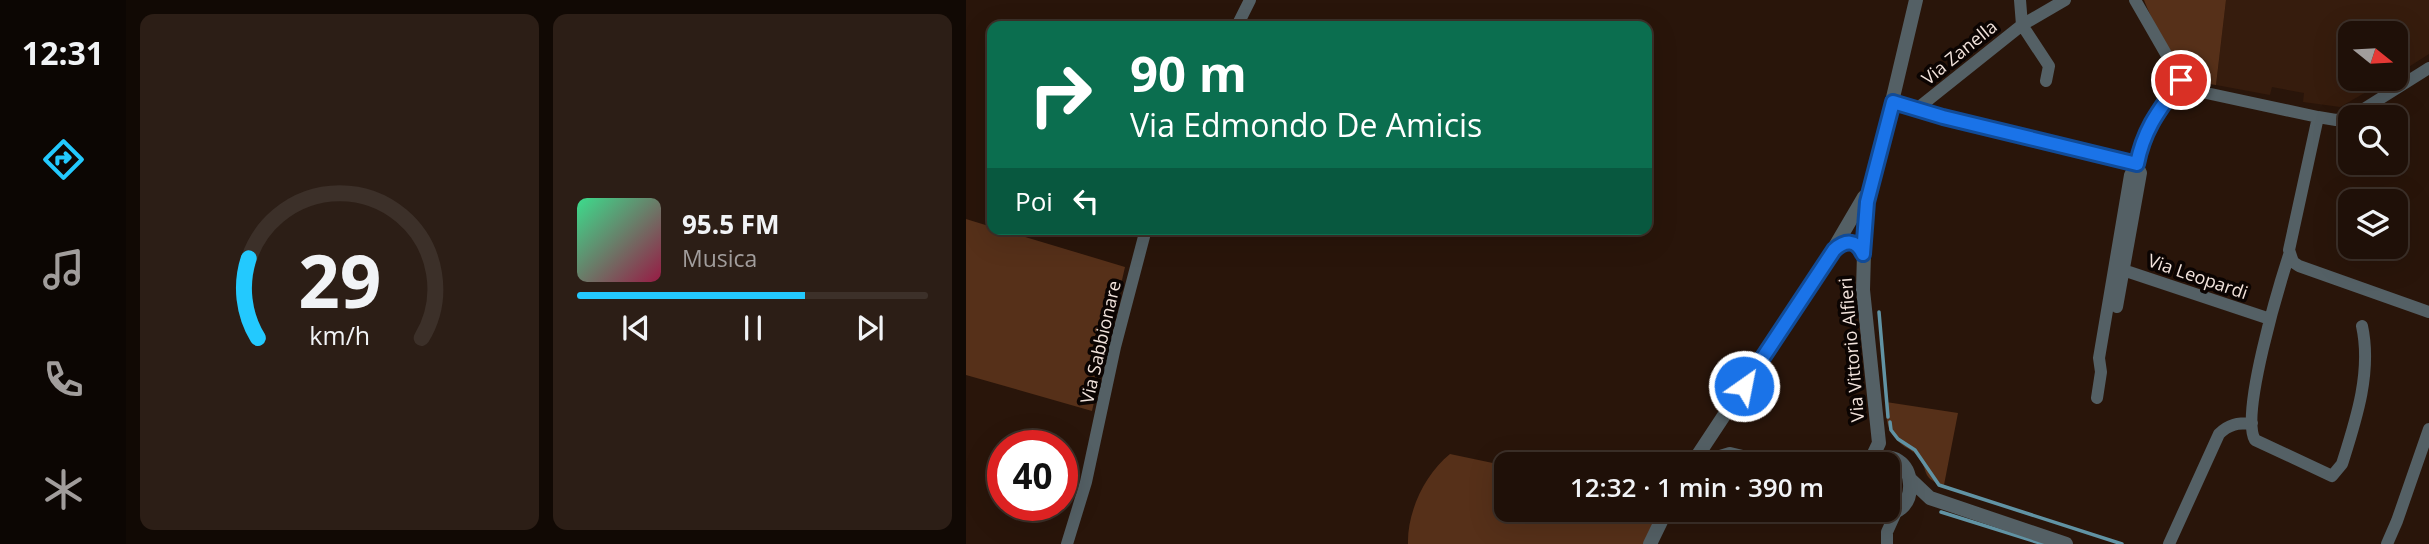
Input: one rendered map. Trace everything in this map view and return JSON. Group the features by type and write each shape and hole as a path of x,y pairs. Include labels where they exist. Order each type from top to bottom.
{"street":[{"path":"1240,21 1250,0"},
{"path":"1700,452 1830,256 1872,180 1916,0"},
{"path":"2020,0 2022,25"},
{"name":"Via Zanella","path":"1918,108 2022,25 2065,0"},
{"path":"2135,0 2181,80 2197,92 2338,120"},
{"name":"Via Zanella","path":"2022,25 2049,66 2046,81"},
{"path":"2371,105 2429,68"},
{"path":"2097,398 2101,372 2099,358 2119,269 2130,175 2137,164 2141,142 2148,125 2181,80"},
{"path":"1893,102 1943,117 2137,164"},
{"path":"2318,117 2291,230 2289,255 2259,369 2251,434 2255,440 2332,475 2337,472 2342,464 2360,404 2365,350 2362,326"},
{"name":"Via Vittorio Alfieri","path":"1872,180 1866,208 1863,254 1864,303 1879,443 1874,452"},
{"name":"Via Sabbionare","path":"1067,544 1086,482 1115,347 1144,235"},
{"path":"1830,256 1841,244 1848,242 1857,245 1863,254"},
{"path":"2289,255 2299,266 2429,312"},
{"name":"Via Leopardi","path":"2119,269 2270,319"},
{"path":"1721,421 1718,431 1720,442 1729,452"},
{"path":"2169,544 2219,434 2224,428 2236,423 2252,423"},
{"path":"2387,544 2398,521 2429,429"},
{"name":"Via Vittorio Alfieri","path":"1879,443 1888,452"},
{"name":"Via Vittorio Alfieri","path":"1900,465 1930,498"},
{"path":"1900,508 1912,489 1911,480"},
{"path":"1900,508 1930,498 2066,544"},
{"path":"1650,544 1661,522"},
{"path":"1879,522 1887,538"}],"shaded area":[{"path":"2144,0 2226,0 2216,85 2204,82 2181,64 2155,25"},
{"path":"2226,0 2429,0 2429,54 2408,67 2408,21 2338,21 2338,91 2368,91 2344,105 2338,107 2303,102 2304,93 2272,87 2270,95 2216,85"},
{"path":"966,219 987,225 987,235 1019,235 1125,267 1092,411 966,375"},
{"path":"1886,402 1958,413 1944,485 1929,477 1918,456 1899,442 1891,432 1887,422"},
{"path":"1450,454 1494,463 1494,522 1654,522 1645,544 1408,544 1408,532 1419,494 1441,462"}],"waterway":[{"path":"1879,312 1888,417"},
{"path":"1890,422 1891,430 1898,439 1915,450 1939,485 2122,544"},
{"path":"1941,512 2043,544"}],"route":[{"path":"1744,386 1834,250 1843,243 1850,242 1859,247 1863,254 1867,202 1893,102 1943,117 2137,164 2141,142 2148,125 2181,80"}]}
